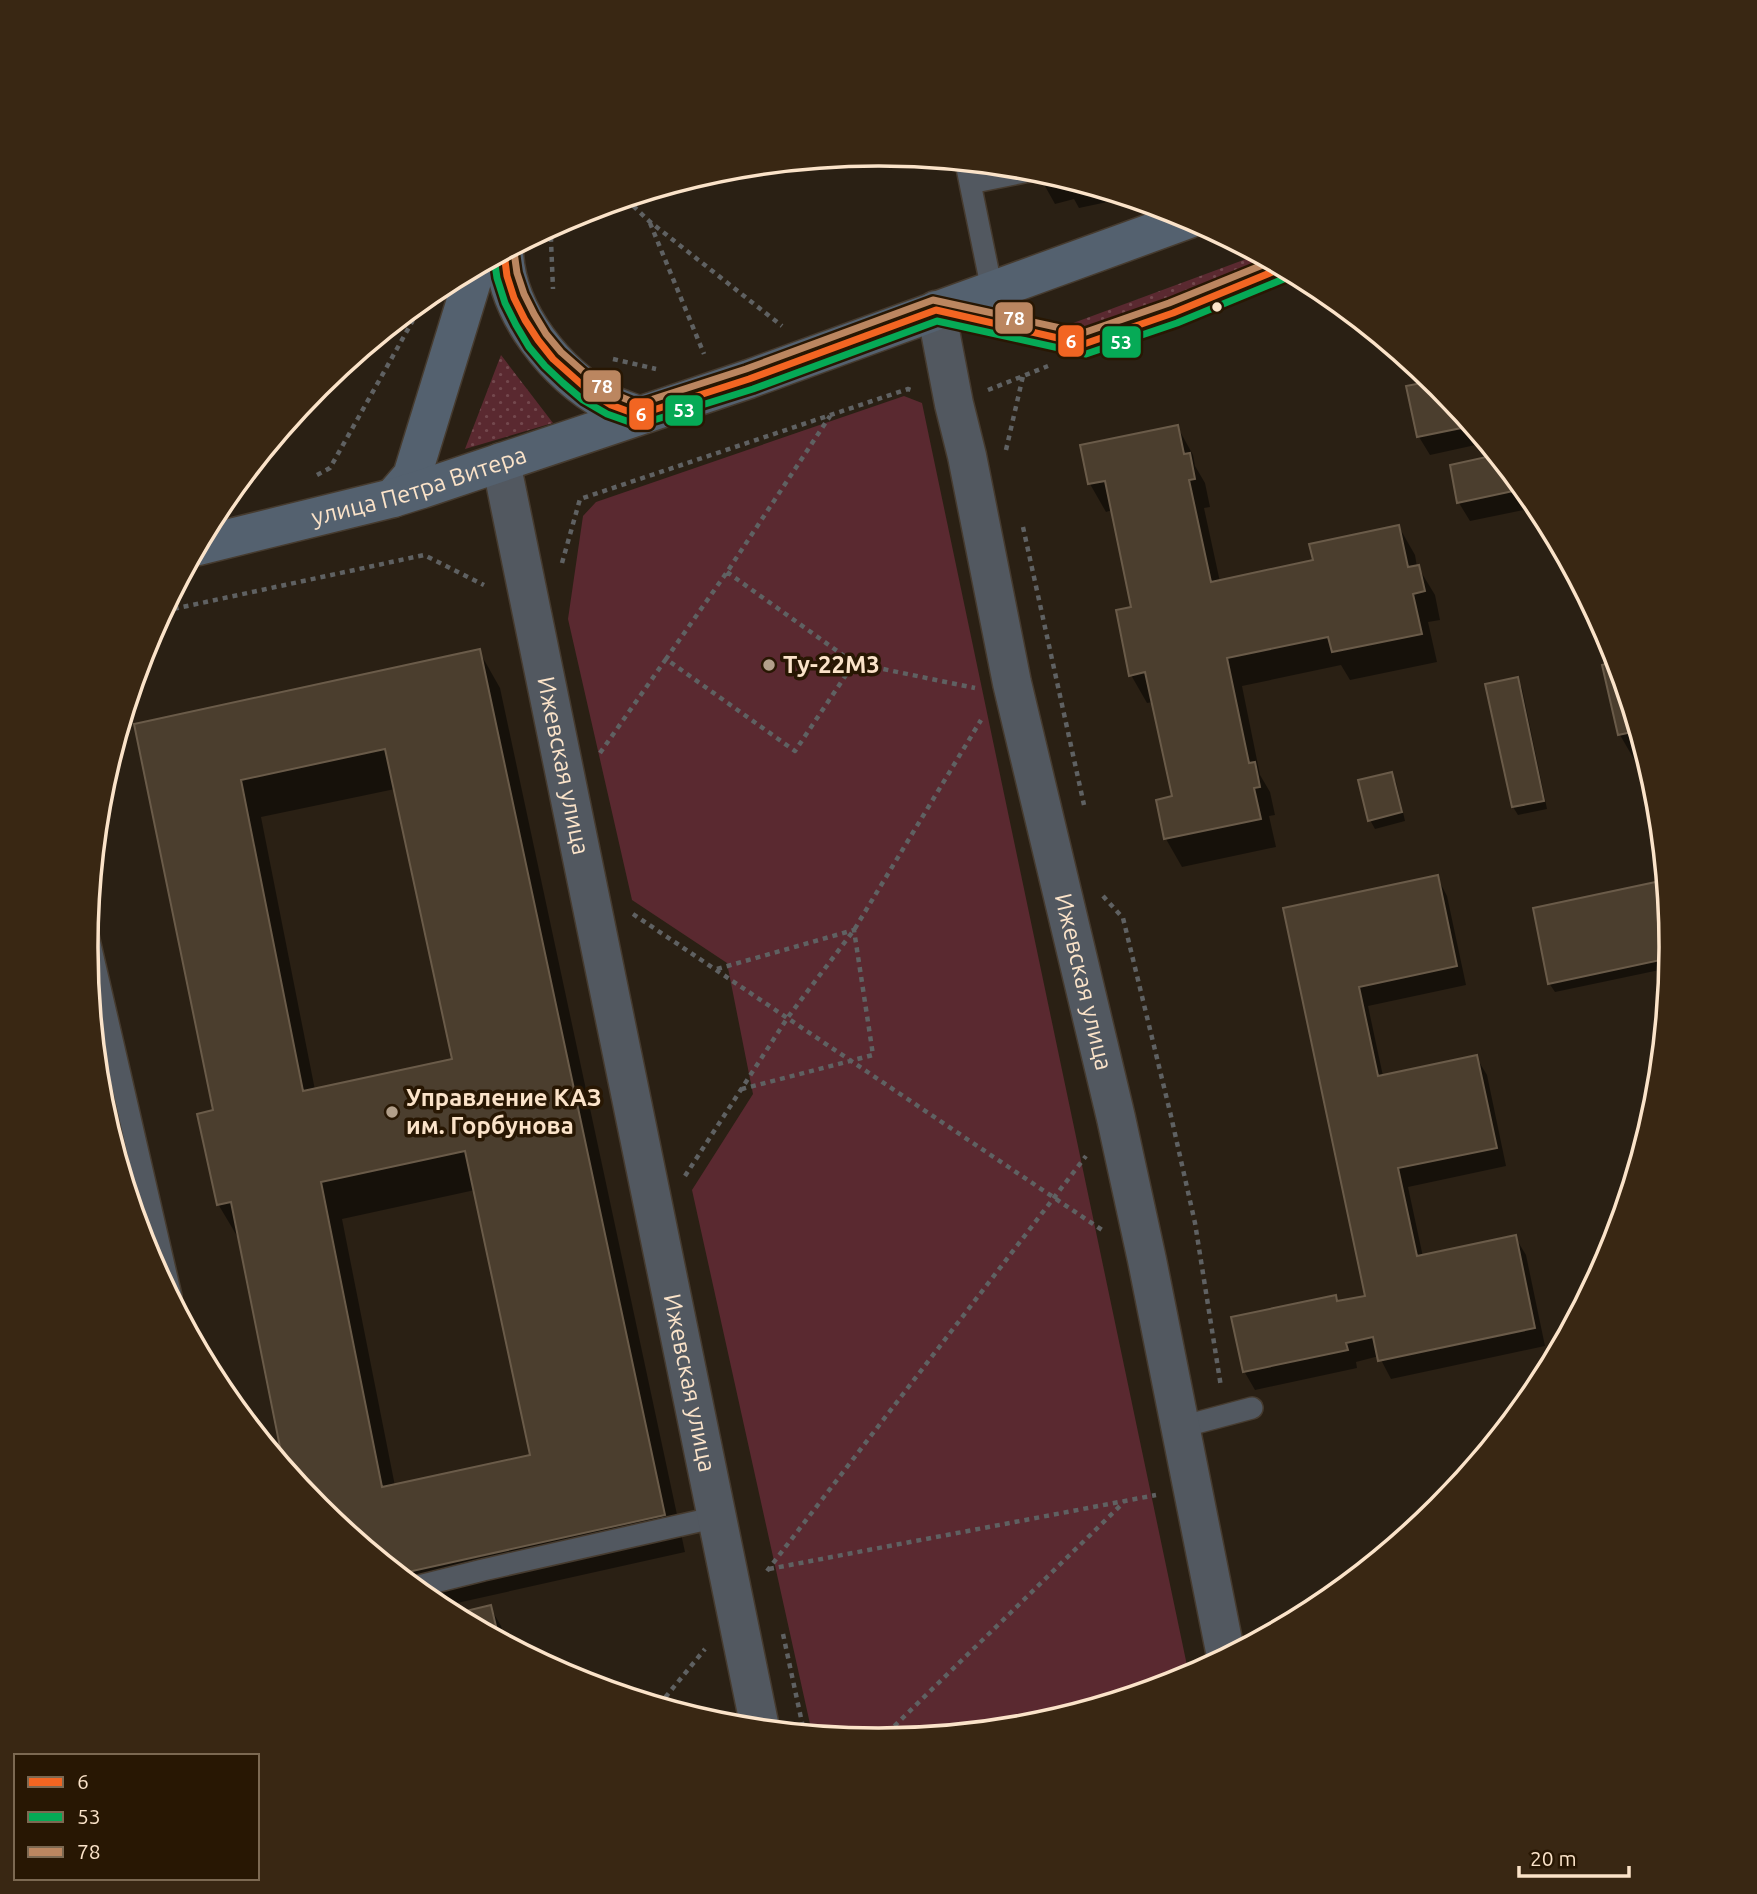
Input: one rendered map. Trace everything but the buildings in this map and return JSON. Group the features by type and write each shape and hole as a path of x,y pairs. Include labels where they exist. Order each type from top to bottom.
{"main road":[{"name":"улица Петра Витера","path":"212,543 393,498 729,386 1173,225"},
{"path":"504,262 516,301 532,332 551,358 575,381 609,404 638,415"},
{"path":"393,498 412,477 472,281"}],"street":[{"name":"Ижевская улица","path":"936,310 1012,683 1116,1118 1147,1261 1225,1646"},
{"name":"Ижевская улица","path":"501,462 759,1718"}],"lane":[{"path":"968,173 992,290"},
{"path":"936,310 1083,344 1173,313 1271,272"},
{"path":"100,985 162,1257"},
{"path":"1181,1427 1252,1408"},
{"path":"428,1584 717,1517"}],"path":[{"path":"634,206 782,327 769,331"},
{"path":"649,221 704,354 694,358"},
{"path":"551,239 553,293"},
{"path":"307,481 330,468 412,321"},
{"path":"606,356 662,370"},
{"path":"560,570 580,499 908,389 954,404 1050,365"},
{"path":"1009,462 1006,448 1023,376"},
{"path":"595,760 727,572 830,415"},
{"path":"1021,516 1085,812"},
{"path":"175,608 424,555 484,585"},
{"path":"727,572 854,663 984,690"},
{"path":"666,659 795,751 854,663"},
{"path":"682,1181 788,1017 854,930 983,716"},
{"path":"1101,888 1103,896 1123,918 1171,1116 1195,1223 1225,1417"},
{"path":"626,909 1147,1261"},
{"path":"716,969 854,930"},
{"path":"741,1089 873,1055 854,930"},
{"path":"1116,1118 769,1569 1193,1489"},
{"path":"893,1727 1124,1502"}],"shaded area":[{"path":"1246,259 1262,267 1080,337 1057,329"},
{"path":"501,355 553,423 465,449"},
{"path":"904,396 922,403 1187,1664 1129,1686 1031,1713 930,1726 878,1728 810,1724 692,1190 753,1094 727,963 632,900 568,619 583,516 596,502"}],"transit line":[{"name":"78","path":"515,257 524,294 546,334 561,352 595,382 638,404 746,369 933,300 1083,333 1169,303 1260,266"},
{"name":"6","path":"505,262 514,298 525,320 553,359 589,391 611,405 638,415 749,379 936,310 1084,344 1173,313 1271,272"},
{"name":"53","path":"495,267 505,303 516,325 545,366 583,400 607,414 638,425 753,389 937,321 1086,354 1177,323 1282,279"}],"place":[{"name":"Ту-22М3","path":"769,665"},
{"name":"Управление КАЗ им. Горбунова","path":"392,1112"}]}
